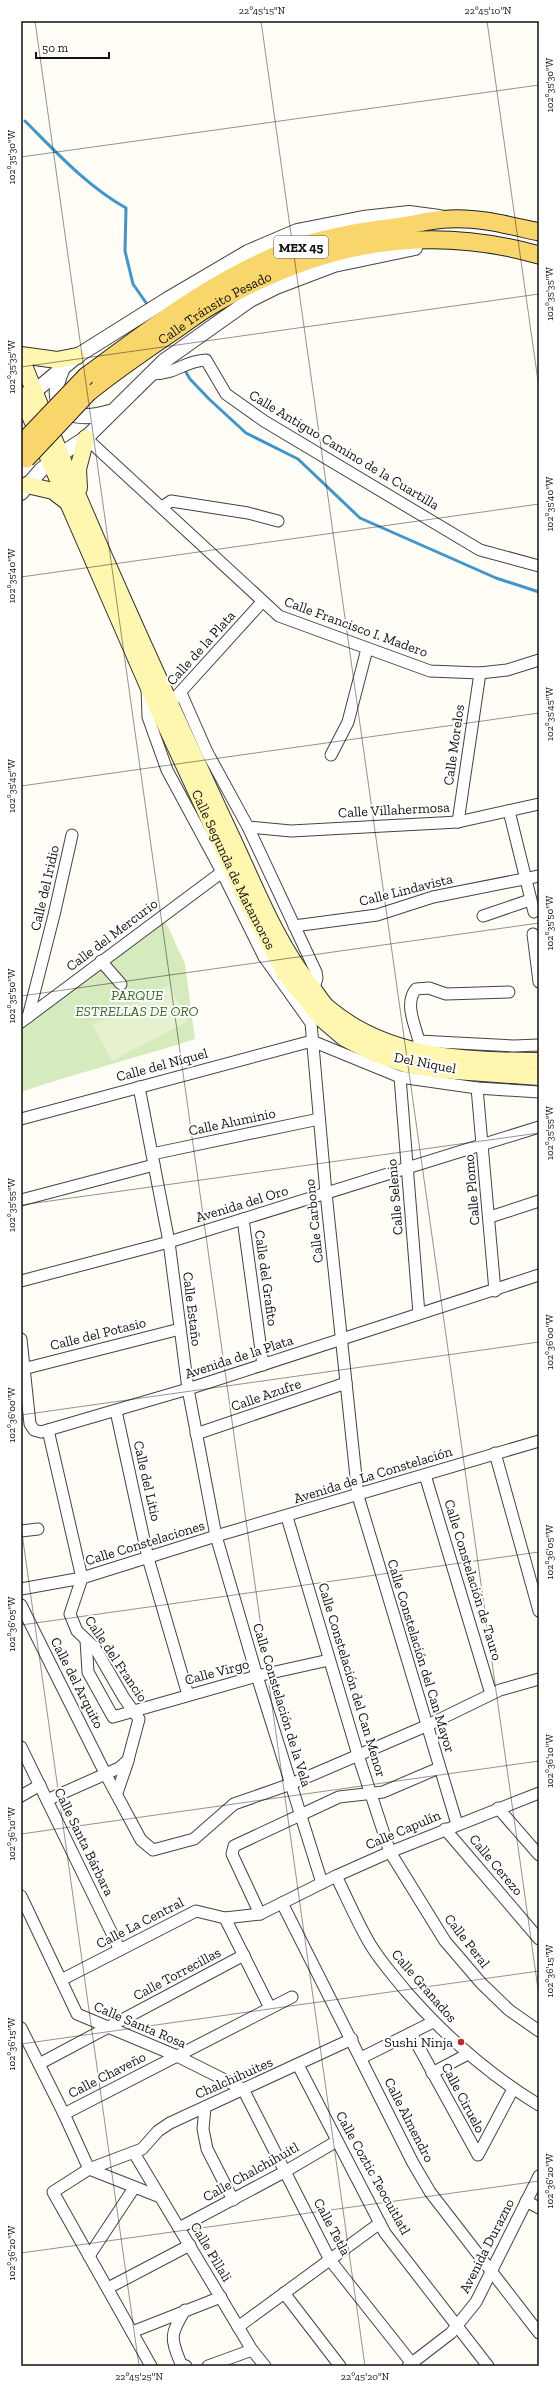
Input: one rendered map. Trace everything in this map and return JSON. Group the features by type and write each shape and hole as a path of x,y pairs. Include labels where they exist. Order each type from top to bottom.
{"main road":[{"name":"Calle Tránsito Pesado","path":"23,456 86,376 172,322 248,268 290,250 357,233 449,218 514,226 539,232"},
{"name":"Calle Tránsito Pesado","path":"23,456 88,393 128,362 172,322 213,304 244,288 324,254 359,246 403,240 469,241 507,246 539,256"},
{"path":"21,355 57,360 77,356"},
{"path":"21,358 25,401 49,443 51,462 73,498"},
{"path":"73,498 78,469 86,438"},
{"path":"24,489 54,491 73,498"},
{"name":"Calle Segunda de Matamoros","path":"73,498 147,682 170,702"},
{"name":"Calle Segunda de Matamoros","path":"73,498 275,928 302,976 323,1020 344,1038 405,1064 475,1073 539,1077"},
{"name":"Calle Segunda de Matamoros","path":"312,997 374,1037 416,1052 460,1059 539,1061"}],"street":[{"path":"25,401 77,356 168,299 248,252 297,231 362,218 409,213 449,218"},
{"path":"24,489 51,462 86,438 149,374 164,361 250,300 276,287 334,265 394,251 469,241"},
{"name":"Calle Antiguo Camino de la Cuartilla","path":"149,374 164,374 176,371 195,361 206,360 226,394 264,421 480,550 539,566"},
{"path":"62,370 56,384 56,392 58,401 66,411 84,418 113,411"},
{"name":"Calle Francisco I. Madero","path":"86,438 162,507 262,602 279,616 430,671 480,673 507,670 539,660"},
{"path":"21,440 51,462"},
{"path":"162,507 171,501 248,513 278,521"},
{"name":"Calle de la Plata","path":"170,702 262,602"},
{"path":"330,755 348,722 368,649"},
{"name":"Calle Morelos","path":"458,822 480,673"},
{"name":"Calle Carbono","path":"147,682 148,717 167,770 222,872 264,957 310,1023 326,1194 358,1496"},
{"path":"170,702 207,752 248,827 316,972 317,978 312,997 310,1023"},
{"name":"Calle Villahermosa","path":"248,827 291,831 458,822 539,804"},
{"path":"509,811 534,912"},
{"name":"Calle del Iridio","path":"25,1019 54,915 72,835"},
{"name":"Calle del Mercurio","path":"25,1019 222,872"},
{"name":"Calle Lindavista","path":"294,926 377,915 433,897 539,876"},
{"path":"483,916 530,900"},
{"path":"533,934 539,982"},
{"path":"101,961 121,984"},
{"path":"509,992 446,994 429,988 416,989 411,995 411,1008 419,1041 514,1046 539,1045"},
{"name":"Del Niquel","path":"312,1041 400,1077 477,1088 539,1092"},
{"name":"Calle del Níquel","path":"21,1119 312,1041"},
{"path":"460,1059 514,1046"},
{"name":"Calle Selenio","path":"400,1077 419,1314"},
{"name":"Calle Estaño","path":"139,1087 169,1242 188,1389 216,1536"},
{"name":"Calle Plomo","path":"477,1088 490,1217 495,1291"},
{"name":"Calle Aluminio","path":"21,1200 153,1160 319,1119"},
{"name":"Avenida del Oro","path":"21,1281 169,1242 539,1127"},
{"path":"490,1217 539,1201"},
{"name":"Calle del Grafito","path":"243,1219 263,1365"},
{"name":"Avenida de la Plata","path":"48,1430 188,1389 539,1276"},
{"name":"Calle del Potasio","path":"23,1369 180,1328"},
{"path":"21,1339 30,1424 34,1430 41,1432 48,1430 82,1578"},
{"name":"Calle Azufre","path":"196,1434 346,1383"},
{"name":"Calle del Litio","path":"116,1411 148,1558 188,1695"},
{"name":"Avenida de La Constelación","path":"216,1536 287,1517 495,1453 539,1441"},
{"path":"495,1453 539,1611"},
{"name":"Calle Constelación de Tauro","path":"425,1475 492,1694"},
{"name":"Calle Constelación del Can Mayor","path":"358,1496 426,1726 457,1824"},
{"name":"Calle Constelación del Can Menor","path":"287,1517 358,1755 390,1852"},
{"path":"21,1531 38,1529"},
{"name":"Calle Constelaciones","path":"21,1589 82,1578 216,1536"},
{"name":"Calle Constelación de la Vela","path":"216,1536 257,1676 322,1883"},
{"name":"Calle del Francio","path":"82,1578 70,1614 76,1631 95,1648 139,1719 128,1760"},
{"name":"Calle del Arquito","path":"21,1605 106,1775 141,1840 153,1850 194,1839 229,1806 291,1784"},
{"name":"Calle Virgo","path":"86,1640 88,1672 113,1717 257,1676 330,1660"},
{"path":"291,1784 426,1726 492,1694 539,1679"},
{"name":"Calle Santa Bárbara","path":"21,1747 120,1950"},
{"path":"47,1800 106,1775 119,1768 128,1760"},
{"path":"117,1793 128,1760"},
{"path":"260,1914 232,1854 234,1846 339,1797 371,1792 383,1792 439,1768"},
{"path":"21,1796 40,1785"},
{"name":"Calle Capulín","path":"282,1903 336,1876 390,1852 457,1824 539,1793"},
{"path":"498,1808 539,1854"},
{"name":"Calle Cerezo","path":"446,1829 539,1939"},
{"name":"Calle Peral","path":"390,1852 445,1941 481,1983 509,2010 539,2031"},
{"name":"Calle Granados","path":"336,1876 370,1944 384,1966 433,2022 468,2054 513,2089 539,2105"},
{"name":"Calle Santa Rosa","path":"21,1896 77,2014 177,2056 243,2089"},
{"name":"Calle La Central","path":"61,1980 196,1912 225,1918 260,1914 282,1903"},
{"name":"Calle Almendro","path":"282,1903 352,2039 413,2163 430,2192 539,2333"},
{"name":"Calle Torrecillas","path":"225,1918 270,2008"},
{"name":"Calle Torrecillas","path":"39,2064 244,1955"},
{"name":"Calle Chaveño","path":"64,2114 292,1998"},
{"path":"361,2058 433,2022"},
{"path":"21,2028 64,2114 89,2170 160,2197"},
{"name":"Calle Ciruelo","path":"411,2033 478,2155 513,2089"},
{"name":"Chalchihuites","path":"89,2256 53,2192 89,2170 142,2149 158,2131 170,2123 352,2039"},
{"path":"432,2073 468,2054"},
{"name":"Calle Coztic Teocuitlatl","path":"298,2065 386,2233 488,2366"},
{"name":"Calle Tetla","path":"243,2089 330,2260 411,2365"},
{"path":"205,2107 202,2129 207,2149 233,2200"},
{"name":"Calle Chalchihuitl","path":"179,2228 286,2171 337,2141"},
{"name":"Calle Pillali","path":"134,2153 252,2350 265,2366"},
{"name":"Avenida Durazno","path":"411,2365 457,2327 476,2302 539,2176"},
{"path":"134,2188 89,2256 151,2366"},
{"path":"526,2201 539,2208"},
{"path":"238,2327 380,2223"},
{"path":"108,2288 190,2245"},
{"path":"284,2293 340,2366"},
{"path":"132,2332 221,2297"},
{"path":"186,2310 174,2328 172,2343 181,2364 186,2366"},
{"path":"208,2366 252,2350"}],"green space":[{"name":"PARQUE ESTRELLAS DE ORO","path":"163,916 185,964 195,1039 21,1092 21,1027"},
{"path":"169,985 188,1021 112,1061 93,1025"}],"waterway":[{"path":"25,121 85,179 98,190 126,208 125,251 133,284 149,307"},
{"path":"184,369 190,379 209,399 246,433 298,459 360,518 496,578 539,592"}],"place":[{"name":"Sushi Ninja","path":"461,2042"}]}
